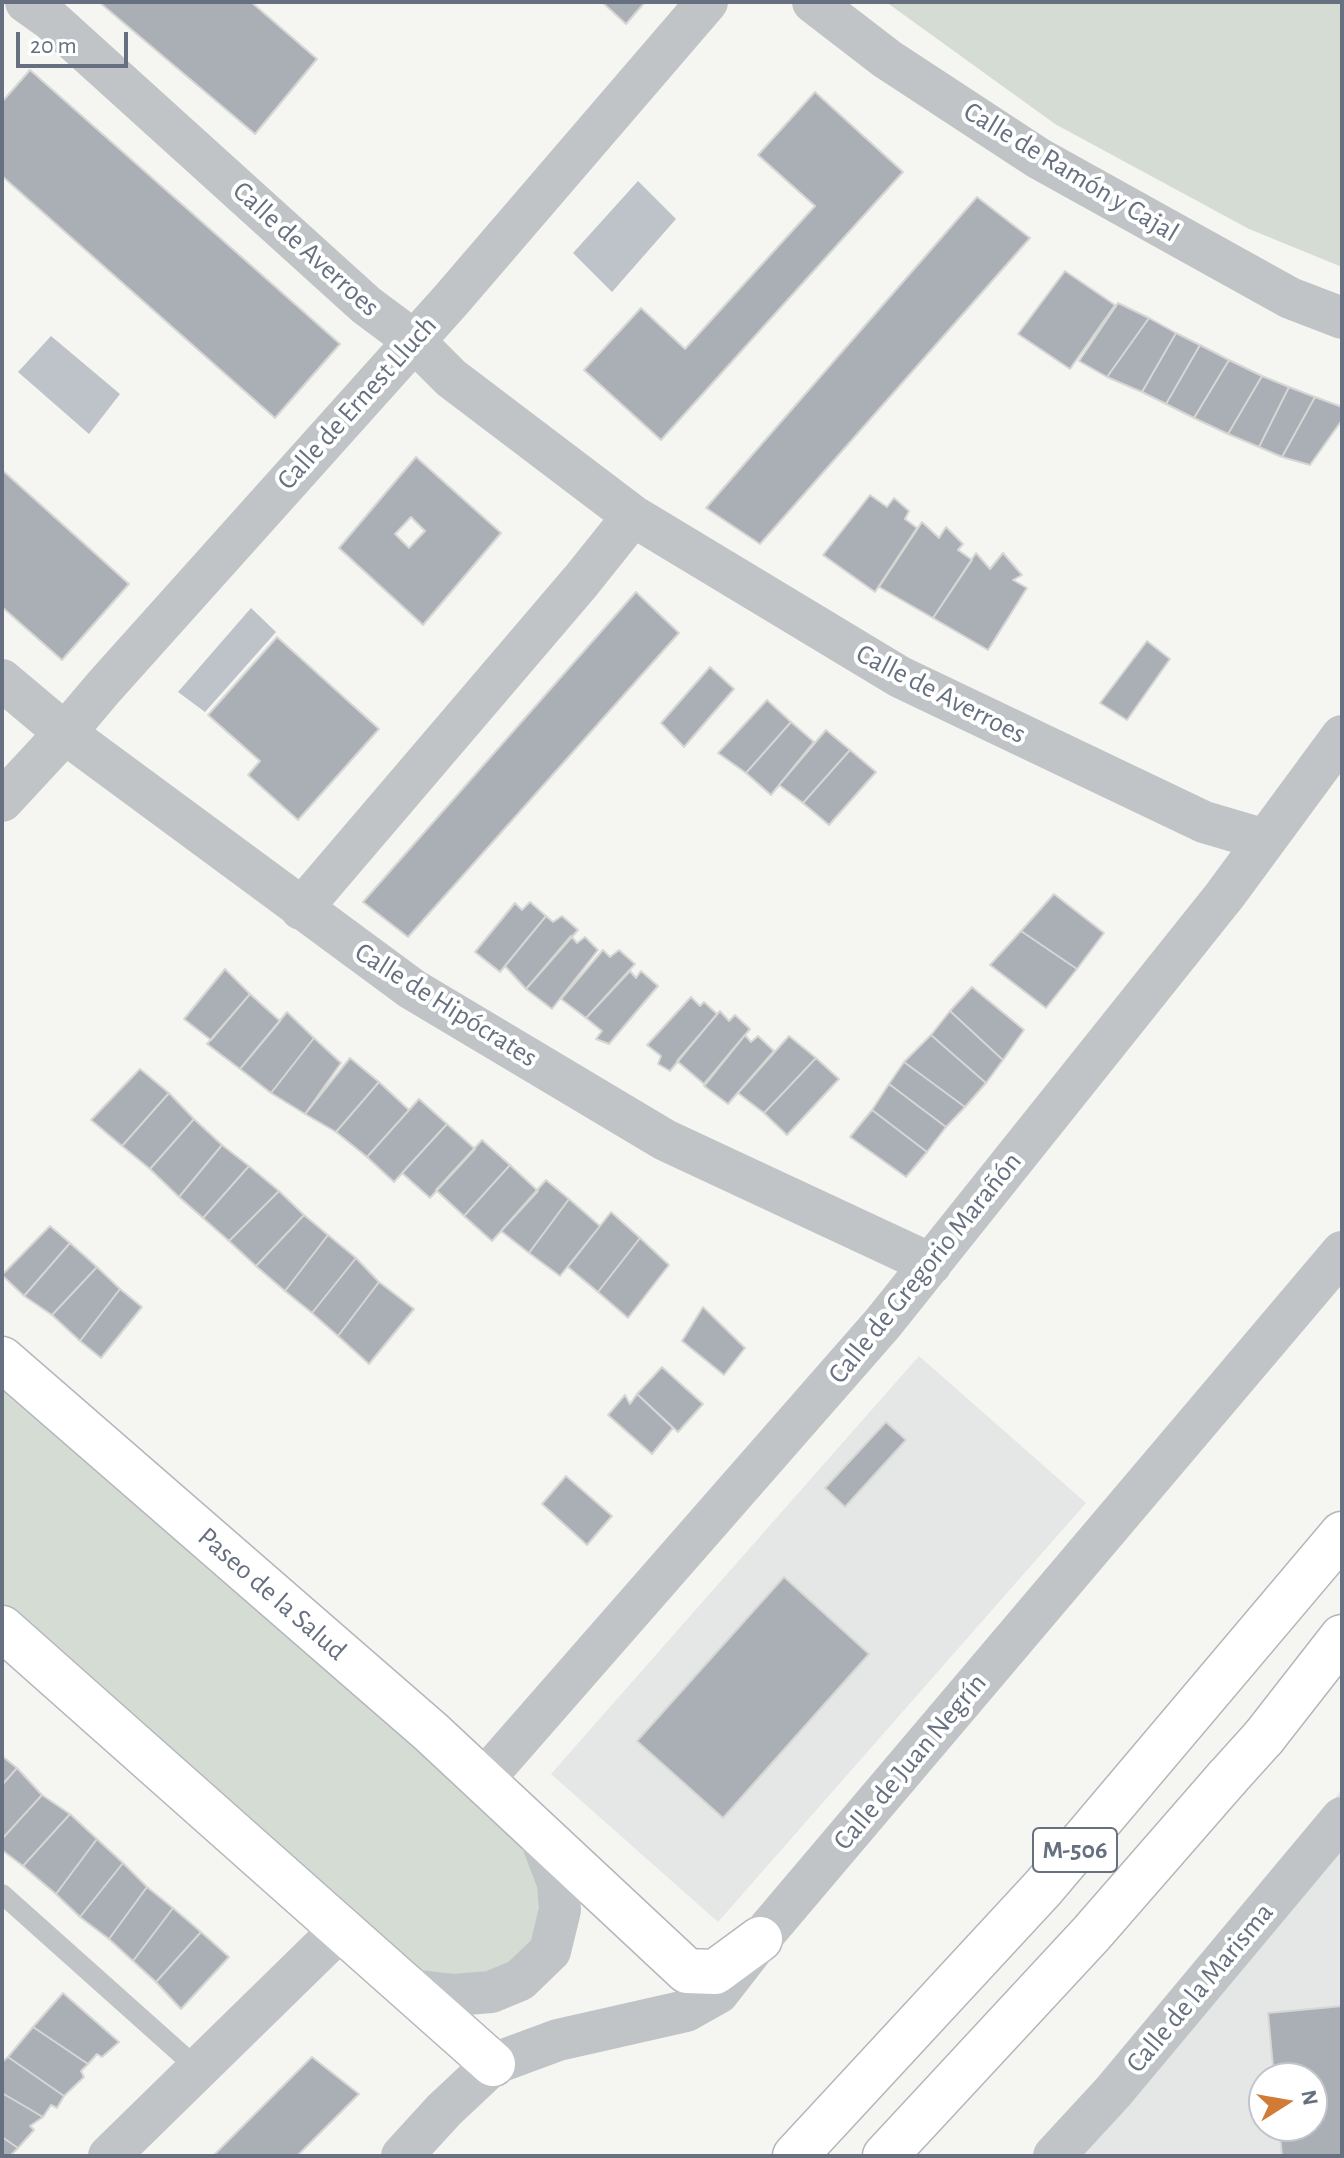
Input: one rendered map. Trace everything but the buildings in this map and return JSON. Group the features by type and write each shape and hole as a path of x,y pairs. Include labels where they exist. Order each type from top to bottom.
{"main road":[{"name":"Paseo de la Salud","path":"2,1359 431,1732 687,1971 715,1972 760,1939"},
{"name":"M-506","path":"795,2156 1043,1888 1342,1534"},
{"path":"2,1628 493,2064"},
{"name":"M-506","path":"885,2156 1091,1934 1264,1737 1342,1637"},
{"path":"1264,1737 1342,1677"}],"street":[{"name":"Calle de Averroes","path":"26,2 50,19 366,305 413,340 451,378 633,516 900,677 1204,822 1265,840"},
{"name":"Calle de Ernest Lluch","path":"2,801 413,340 707,2"},
{"name":"Calle de Ramón y Cajal","path":"813,2 887,59 1038,158 1290,298 1342,318"},
{"path":"301,909 633,516"},
{"name":"Calle de Hipócrates","path":"2,680 65,733 412,989 665,1140 931,1264"},
{"name":"Calle de Gregorio Marañón","path":"483,1780 883,1323 1225,895 1342,736"},
{"name":"Calle de Juan Negrín","path":"402,2156 444,2110 493,2064 558,2040 686,2011 718,1993 760,1939 1342,1252"},
{"name":"Calle de la Marisma","path":"1054,2156 1113,2092 1342,1818"},
{"name":"Paseo de la Salud","path":"411,1990 454,1995 491,1992 520,1980 550,1951 560,1910 558,1883 539,1833"},
{"path":"109,2156 342,1928"},
{"path":"641,2020 661,2001 668,1981 665,1950"}],"lane":[{"path":"2,1894 198,2069"}],"shaded area":[{"path":"886,2 1342,2 1342,267 1249,229 1055,124"},
{"path":"638,181 676,219 612,292 573,253"},
{"path":"51,336 120,394 89,434 18,372"},
{"path":"251,608 276,632 205,712 178,692"},
{"path":"919,1356 1086,1503 718,1922 551,1774"},
{"path":"2,1386 383,1715 537,1857 542,1938 484,1987 409,1970 2,1607"},
{"path":"1342,1789 1342,2156 1063,2156"}]}
